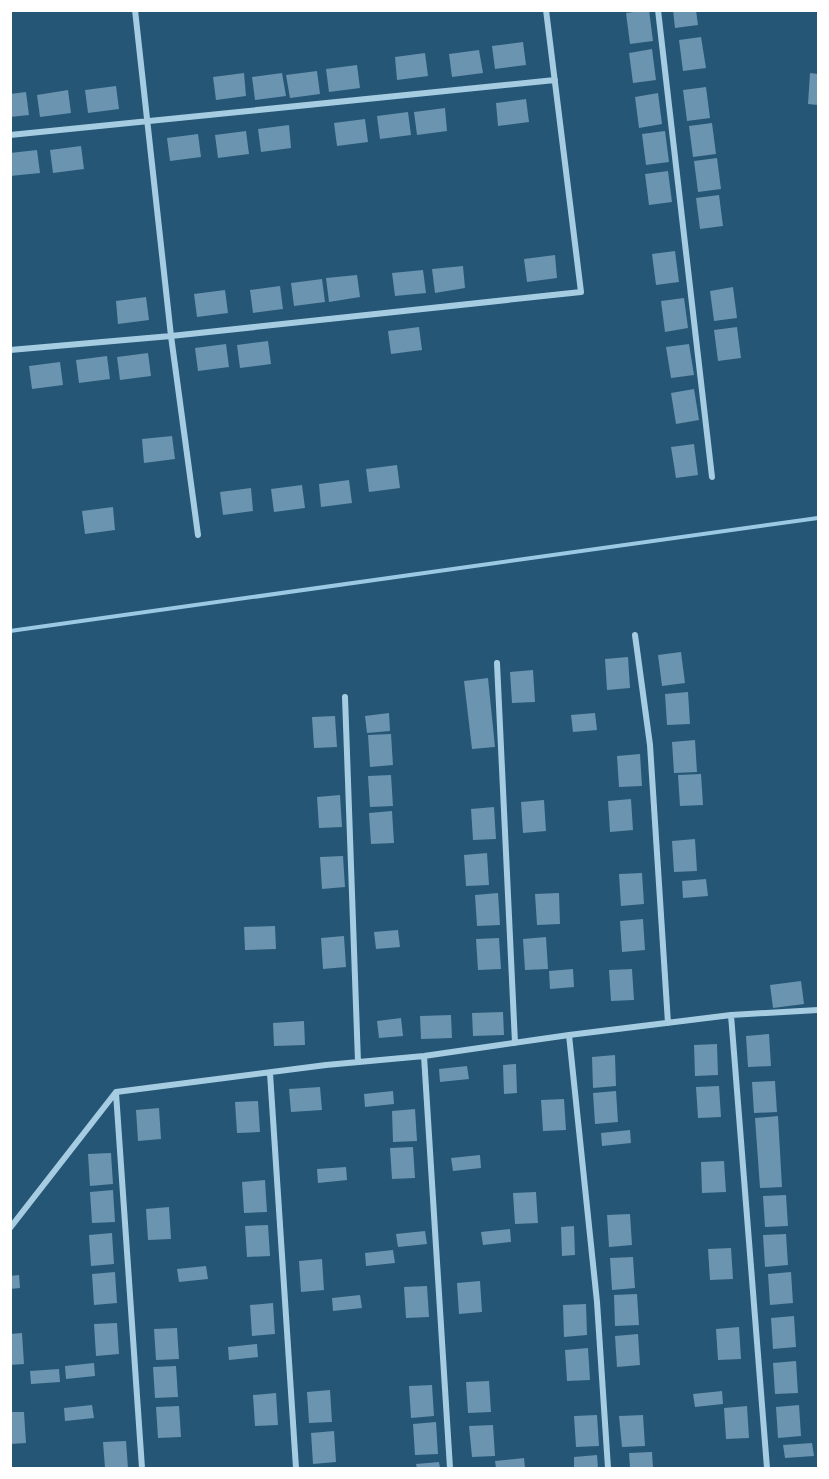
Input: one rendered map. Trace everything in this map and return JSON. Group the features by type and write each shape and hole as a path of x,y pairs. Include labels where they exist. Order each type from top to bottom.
{"street":[{"path":"135,10 171,336 198,535"},
{"path":"10,350 171,336 581,292 546,10"},
{"path":"658,10 712,477"},
{"path":"10,135 555,80"},
{"path":"635,635 650,745 668,1023"},
{"path":"497,663 515,1042"},
{"path":"345,697 358,1062"},
{"path":"10,1228 116,1092 424,1056 515,1042 731,1015 819,1010"},
{"path":"731,1015 767,1468"},
{"path":"569,1035 597,1302 608,1468"},
{"path":"424,1056 450,1468"},
{"path":"270,1073 297,1468"},
{"path":"116,1092 142,1468"}],"building":[{"path":"649,10 653,41 630,44 626,13"},
{"path":"673,10 696,10 698,25 675,28"},
{"path":"701,37 706,68 683,71 679,40"},
{"path":"523,42 526,65 495,69 492,46"},
{"path":"652,49 656,80 633,83 629,53"},
{"path":"479,50 483,73 452,77 449,54"},
{"path":"425,53 428,76 397,80 395,57"},
{"path":"357,65 360,88 329,92 326,69"},
{"path":"317,71 320,94 290,98 286,75"},
{"path":"244,73 246,96 216,100 213,77"},
{"path":"282,73 286,96 255,100 252,77"},
{"path":"810,73 818,74 818,105 808,104"},
{"path":"116,86 119,109 88,113 85,90"},
{"path":"706,87 710,118 687,121 683,90"},
{"path":"68,90 71,113 40,117 37,95"},
{"path":"26,92 29,115 10,117 10,94"},
{"path":"658,93 662,124 639,128 635,97"},
{"path":"526,99 529,122 498,126 496,103"},
{"path":"445,108 447,131 417,135 414,112"},
{"path":"408,112 411,135 380,139 377,116"},
{"path":"365,119 368,142 337,146 334,123"},
{"path":"712,123 716,154 693,157 689,126"},
{"path":"289,125 291,148 261,152 258,129"},
{"path":"246,131 249,154 218,158 215,135"},
{"path":"665,131 669,162 646,165 642,134"},
{"path":"198,134 201,157 170,161 167,138"},
{"path":"81,146 84,169 53,173 50,150"},
{"path":"37,150 40,173 10,176 10,153"},
{"path":"717,158 721,189 698,192 694,161"},
{"path":"668,171 672,202 649,205 645,174"},
{"path":"719,195 723,226 700,229 696,198"},
{"path":"675,251 679,282 656,285 652,254"},
{"path":"555,255 557,278 527,282 524,259"},
{"path":"463,266 465,288 435,293 432,269"},
{"path":"423,270 426,293 395,296 392,273"},
{"path":"357,275 360,297 329,302 326,278"},
{"path":"322,279 325,302 294,306 291,283"},
{"path":"280,286 283,309 253,313 250,290"},
{"path":"733,287 737,318 714,321 710,291"},
{"path":"225,290 228,313 197,317 194,294"},
{"path":"146,297 149,320 118,324 116,301"},
{"path":"684,298 688,328 665,332 661,301"},
{"path":"419,327 422,350 391,354 388,331"},
{"path":"737,327 741,358 718,361 714,330"},
{"path":"268,341 271,364 240,368 237,345"},
{"path":"226,344 229,367 198,371 195,348"},
{"path":"689,344 694,375 671,378 666,347"},
{"path":"148,353 151,376 120,380 117,357"},
{"path":"107,356 110,379 79,383 76,360"},
{"path":"60,362 63,385 32,389 29,366"},
{"path":"694,389 699,420 676,424 671,393"},
{"path":"172,436 175,459 144,463 142,439"},
{"path":"694,444 698,475 676,478 671,447"},
{"path":"397,465 400,488 369,492 366,469"},
{"path":"349,480 352,503 321,507 319,484"},
{"path":"302,485 305,508 274,512 271,489"},
{"path":"251,488 253,511 223,515 220,492"},
{"path":"113,507 115,530 85,534 82,511"},
{"path":"681,652 685,683 662,686 658,655"},
{"path":"628,657 630,688 607,690 605,659"},
{"path":"533,670 535,702 512,703 510,672"},
{"path":"488,678 495,747 472,749 464,681"},
{"path":"688,692 690,724 667,725 665,694"},
{"path":"389,713 390,731 367,733 365,716"},
{"path":"595,713 597,730 573,732 571,715"},
{"path":"335,716 337,747 314,748 312,717"},
{"path":"391,734 393,765 370,767 368,735"},
{"path":"695,740 697,772 674,773 672,742"},
{"path":"640,754 642,786 619,787 617,756"},
{"path":"701,774 703,805 680,806 678,775"},
{"path":"391,775 393,806 370,807 368,776"},
{"path":"340,795 342,827 319,828 317,797"},
{"path":"631,799 633,830 610,832 608,801"},
{"path":"544,800 546,831 523,833 521,802"},
{"path":"494,807 496,839 473,840 471,809"},
{"path":"392,811 394,843 371,844 369,813"},
{"path":"695,839 697,871 674,872 672,841"},
{"path":"487,853 489,885 466,886 464,855"},
{"path":"343,856 345,887 322,889 320,857"},
{"path":"642,873 644,904 621,906 619,874"},
{"path":"706,879 708,896 683,898 682,881"},
{"path":"498,893 500,925 477,926 475,895"},
{"path":"559,893 560,924 537,925 535,894"},
{"path":"643,919 645,950 622,952 620,921"},
{"path":"275,926 276,949 245,950 244,927"},
{"path":"398,930 400,947 376,949 374,932"},
{"path":"344,936 346,967 323,969 321,938"},
{"path":"546,937 548,969 525,970 523,939"},
{"path":"499,938 501,969 478,970 476,939"},
{"path":"573,969 574,987 550,989 549,971"},
{"path":"632,969 634,1000 611,1001 609,970"},
{"path":"801,981 804,1004 773,1008 770,985"},
{"path":"503,1012 504,1035 473,1036 472,1013"},
{"path":"451,1015 452,1038 421,1039 420,1016"},
{"path":"401,1018 403,1036 379,1038 377,1021"},
{"path":"304,1021 305,1045 274,1046 273,1023"},
{"path":"769,1034 771,1066 748,1067 746,1036"},
{"path":"717,1044 718,1075 695,1076 694,1045"},
{"path":"615,1055 616,1086 593,1088 592,1057"},
{"path":"516,1064 517,1093 504,1094 503,1065"},
{"path":"467,1066 469,1079 440,1082 439,1069"},
{"path":"775,1081 777,1112 754,1113 752,1082"},
{"path":"719,1086 721,1117 698,1118 696,1087"},
{"path":"320,1087 322,1110 291,1112 289,1089"},
{"path":"393,1091 394,1104 365,1107 364,1094"},
{"path":"616,1091 618,1122 595,1124 593,1093"},
{"path":"564,1099 566,1130 543,1131 541,1100"},
{"path":"258,1101 260,1132 237,1133 235,1102"},
{"path":"159,1108 161,1139 138,1141 136,1110"},
{"path":"415,1109 417,1141 393,1142 392,1111"},
{"path":"778,1116 782,1187 760,1188 755,1118"},
{"path":"630,1130 631,1143 602,1146 601,1133"},
{"path":"413,1147 415,1178 392,1179 390,1148"},
{"path":"111,1153 113,1184 90,1186 88,1154"},
{"path":"480,1155 481,1168 453,1171 451,1158"},
{"path":"724,1161 726,1192 702,1193 701,1162"},
{"path":"346,1167 347,1180 318,1183 317,1169"},
{"path":"265,1180 267,1212 244,1213 242,1182"},
{"path":"113,1190 115,1222 92,1223 90,1192"},
{"path":"536,1192 538,1223 515,1224 513,1193"},
{"path":"786,1195 788,1226 765,1227 763,1196"},
{"path":"169,1207 171,1239 148,1240 146,1209"},
{"path":"630,1214 632,1245 609,1247 607,1215"},
{"path":"268,1225 270,1256 247,1257 245,1226"},
{"path":"574,1226 575,1255 562,1256 561,1227"},
{"path":"510,1229 511,1242 483,1245 481,1232"},
{"path":"425,1231 427,1244 398,1247 396,1234"},
{"path":"112,1233 114,1264 91,1266 89,1235"},
{"path":"786,1234 788,1265 765,1267 763,1235"},
{"path":"731,1248 733,1279 710,1280 708,1249"},
{"path":"393,1250 395,1263 366,1266 365,1253"},
{"path":"633,1257 635,1288 612,1290 610,1258"},
{"path":"322,1259 324,1290 301,1292 299,1261"},
{"path":"206,1266 208,1279 179,1282 177,1269"},
{"path":"115,1272 117,1303 94,1305 92,1274"},
{"path":"791,1272 793,1303 770,1305 768,1274"},
{"path":"19,1275 20,1288 10,1289 10,1276"},
{"path":"480,1281 482,1312 459,1314 457,1283"},
{"path":"427,1286 429,1317 406,1318 404,1287"},
{"path":"637,1294 639,1325 615,1326 614,1295"},
{"path":"360,1295 362,1308 333,1311 332,1298"},
{"path":"273,1303 275,1334 252,1336 250,1305"},
{"path":"586,1304 587,1335 564,1337 563,1305"},
{"path":"794,1316 796,1347 773,1349 771,1318"},
{"path":"117,1323 119,1354 96,1356 94,1324"},
{"path":"739,1327 741,1359 718,1360 716,1329"},
{"path":"177,1328 179,1359 156,1360 154,1329"},
{"path":"22,1333 24,1364 10,1365 10,1334"},
{"path":"638,1334 640,1365 617,1367 615,1336"},
{"path":"257,1344 258,1357 229,1360 228,1347"},
{"path":"588,1348 590,1380 567,1381 565,1350"},
{"path":"796,1361 798,1393 775,1394 773,1363"},
{"path":"94,1363 95,1376 66,1379 65,1366"},
{"path":"176,1366 178,1397 155,1398 153,1367"},
{"path":"59,1369 60,1382 31,1384 30,1371"},
{"path":"489,1381 491,1412 468,1413 466,1382"},
{"path":"432,1385 434,1416 411,1418 409,1386"},
{"path":"330,1390 332,1422 309,1423 307,1392"},
{"path":"722,1391 723,1404 695,1407 693,1394"},
{"path":"276,1393 278,1425 255,1426 253,1395"},
{"path":"92,1405 94,1418 65,1421 64,1408"},
{"path":"799,1405 801,1436 778,1438 776,1407"},
{"path":"179,1406 181,1437 158,1438 156,1407"},
{"path":"747,1406 749,1438 726,1439 724,1408"},
{"path":"10,1412 24,1412 26,1443 10,1444"},
{"path":"597,1415 599,1446 576,1447 574,1416"},
{"path":"643,1415 645,1446 622,1447 619,1416"},
{"path":"436,1422 438,1454 415,1455 413,1424"},
{"path":"493,1425 495,1456 472,1457 469,1426"},
{"path":"334,1431 336,1462 313,1464 311,1433"},
{"path":"126,1441 128,1468 105,1468 103,1442"},
{"path":"812,1443 814,1456 785,1458 783,1445"},
{"path":"652,1452 653,1468 630,1468 629,1453"},
{"path":"597,1455 598,1468 574,1468 574,1457"},
{"path":"524,1458 525,1468 496,1468 495,1461"},
{"path":"439,1462 440,1468 417,1468 416,1464"}],"waterway":[{"path":"10,631 818,518"}]}
